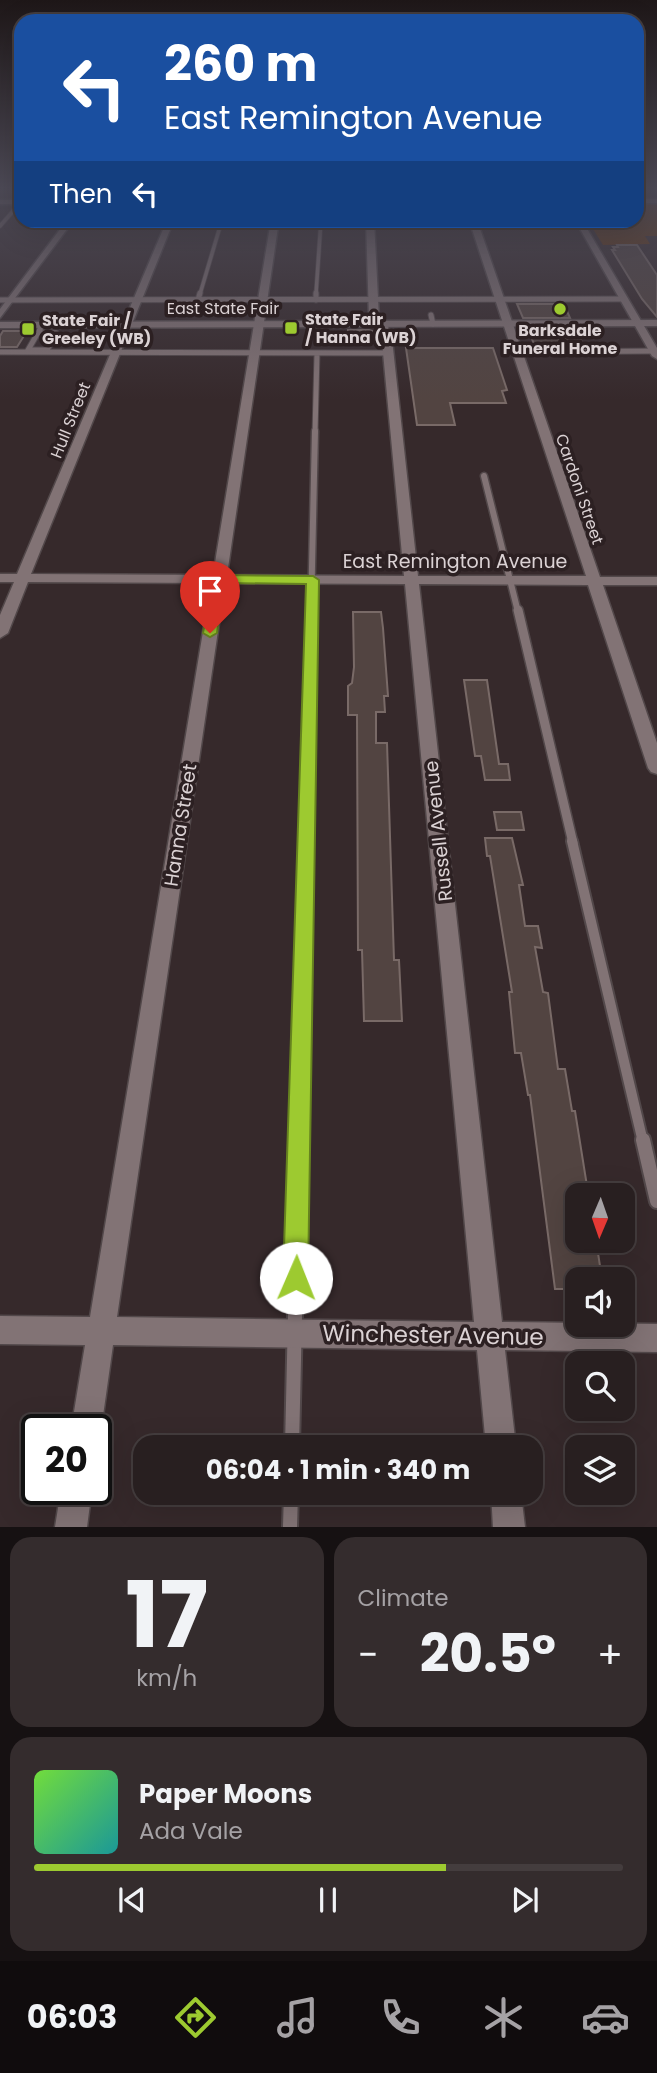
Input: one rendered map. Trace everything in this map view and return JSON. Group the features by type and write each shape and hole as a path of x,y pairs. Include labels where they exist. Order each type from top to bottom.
{"street":[{"path":"0,315 43,257"},
{"name":"Hull Street","path":"0,633 155,257"},
{"name":"Hanna Street","path":"88,1414 268,257"},
{"name":"Russell Avenue","path":"372,257 374,319 386,330 389,353 500,1435"},
{"name":"Cardoni Street","path":"485,257 657,768"},
{"path":"599,257 656,353"},
{"name":"East State Fair","path":"0,325 40,329 126,325 381,324 432,320 506,324 593,320 657,323"},
{"name":"East Remington Avenue","path":"0,578 657,581"},
{"name":"Winchester Avenue","path":"0,1330 657,1338"},
{"path":"71,1527 74,1505"},
{"path":"507,1505 509,1527"}],"lane":[{"path":"198,300 211,257"},
{"path":"316,300 319,257"},
{"path":"578,299 585,302"},
{"path":"0,300 623,299"},
{"path":"40,329 56,333 47,350 28,349 33,341 40,329"},
{"path":"0,352 389,353"},
{"path":"516,352 656,353"},
{"path":"292,1435 317,353"},
{"path":"484,476 657,1201"},
{"path":"290,1527 291,1505"}],"building":[{"path":"616,257 645,257 657,275 657,317 642,299"},
{"path":"517,304 564,304 570,318 523,318"},
{"path":"528,329 575,329 583,344 534,344"},
{"path":"348,330 379,333 379,342 348,342"},
{"path":"3,331 27,331 17,347 0,347"},
{"path":"406,348 493,348 507,390 502,391 506,403 450,403 455,425 417,425"},
{"path":"353,612 381,612 383,628 388,696 384,696 385,712 376,712 376,743 387,743 394,960 399,960 402,1021 364,1021 362,950 358,950 357,715 348,715 348,686 352,683 354,667"},
{"path":"464,680 487,680 499,764 508,764 510,780 485,780 481,756 475,756"},
{"path":"494,812 521,812 524,830 497,830"},
{"path":"485,838 512,838 523,885 519,885 525,926 538,926 542,948 535,947 543,992 548,993 558,1069 565,1069 572,1111 575,1111 587,1183 565,1183 565,1253 598,1253 600,1267 565,1267 565,1289 555,1289 530,1095 521,1053 515,1053 509,992 512,992 490,856 487,856"}],"place":[{"name":"Barksdale Funeral Home","path":"560,309"},
{"name":"State Fair / Hanna (WB)","path":"291,328"},
{"name":"State Fair / Greeley (WB)","path":"28,329"}],"route":[{"path":"210,633 218,579 313,580 296,1278"}]}
